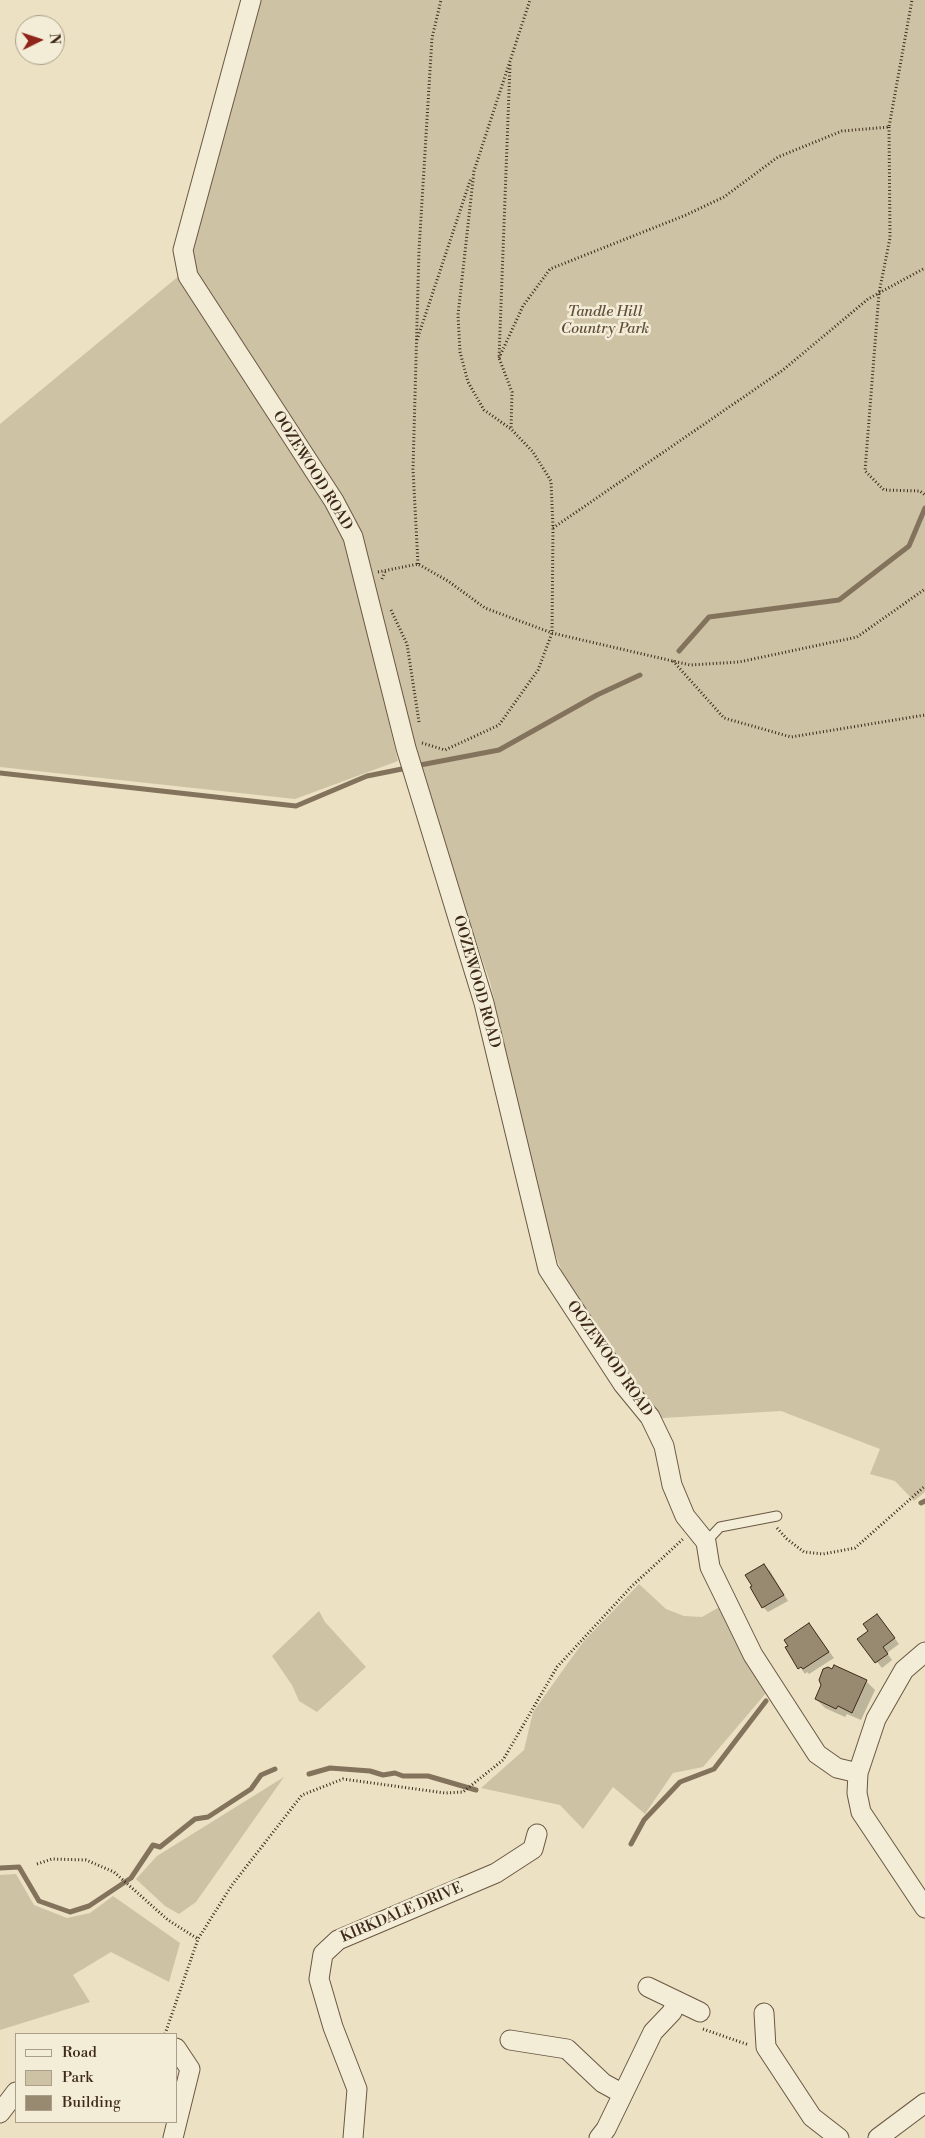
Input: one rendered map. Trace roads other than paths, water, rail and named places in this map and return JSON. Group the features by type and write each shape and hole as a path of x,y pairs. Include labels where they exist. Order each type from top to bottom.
{"street":[{"name":"OOZEWOOD ROAD","path":"251,0 183,250 188,276 334,500 353,537 411,767 484,1003 548,1269 623,1384 650,1417 664,1446 672,1485 685,1516 700,1536 710,1567 753,1655 817,1754 837,1768 858,1773"},
{"path":"925,1652 904,1670 876,1719 858,1773 857,1793 861,1812 925,1908"},
{"name":"KIRKDALE DRIVE","path":"352,2138 357,2089 333,2027 319,1979 323,1954 338,1940 496,1873 533,1849 537,1834"},
{"path":"648,1988 700,2012"},
{"path":"598,2138 606,2129 653,2032 672,2012 676,2001"},
{"path":"764,2013 766,2047 812,2117 839,2138"},
{"path":"510,2040 567,2049 603,2083 623,2094"},
{"path":"178,2051 190,2069 178,2118"},
{"path":"0,2114 15,2093"},
{"path":"878,2138 925,2103"},
{"path":"173,2138 177,2123"}],"lane":[{"path":"700,1536 720,1527 773,1517"}],"waterway":[{"path":"679,651 709,617 839,600 909,546 925,508"},
{"path":"415,766 499,750 597,695 640,675"},
{"path":"0,773 296,806 367,776 407,768"},
{"path":"921,1503 925,1501"},
{"path":"631,1844 644,1820 680,1782 714,1769 766,1701"},
{"path":"309,1774 330,1768 370,1771 383,1775 395,1773 403,1776 428,1776 476,1790"},
{"path":"0,1868 19,1867 39,1901 70,1912 89,1906 131,1878 153,1845 160,1847 195,1819 208,1817 251,1789 261,1775 275,1769"}],"park label":[{"name":"Tandle Hill Country Park","path":"605,320"}]}
